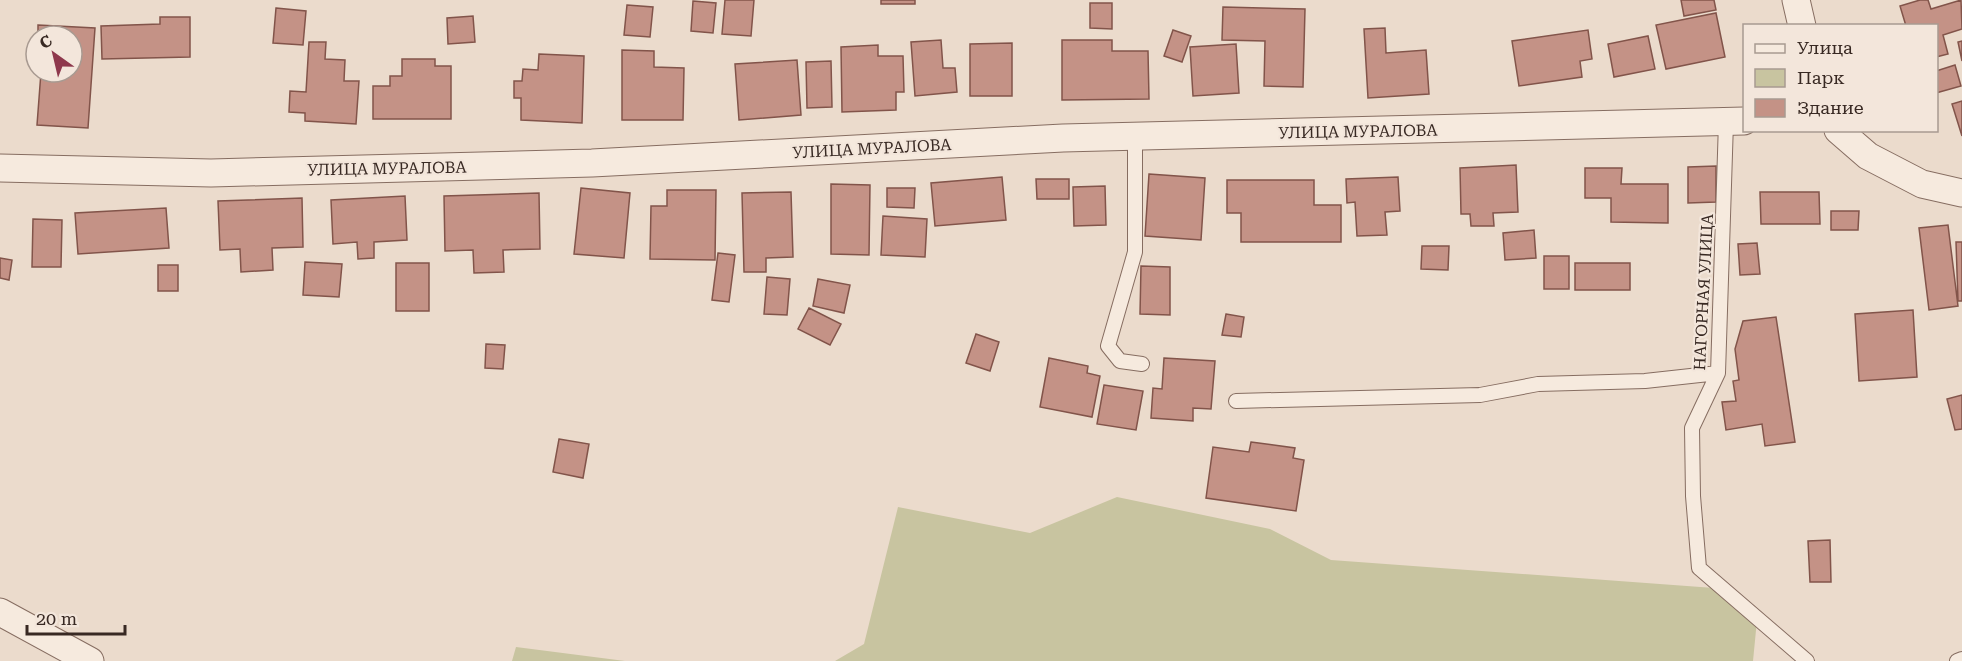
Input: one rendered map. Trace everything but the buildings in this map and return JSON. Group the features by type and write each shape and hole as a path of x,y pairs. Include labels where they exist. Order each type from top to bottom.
{"street":[{"path":"1796,0 1802,24"},
{"name":"УЛИЦА МУРАЛОВА","path":"0,168 211,172 592,163 1063,138 1735,121"},
{"path":"1840,132 1868,156 1922,184 1962,194"},
{"path":"0,612 90,661"}],"lane":[{"name":"НАГОРНАЯ УЛИЦА","path":"1735,121 1718,372 1692,428 1699,568 1807,661"},
{"path":"1135,136 1135,252 1108,346 1120,361 1142,364"},
{"path":"1236,401 1480,395 1538,384 1645,381 1718,372"},
{"path":"1957,661 1962,659"}],"green space":[{"path":"1117,497 1270,529 1331,560 1714,588 1757,620 1753,661 835,661 864,644 898,507 1030,533"},
{"path":"516,647 625,661 512,661"}]}
